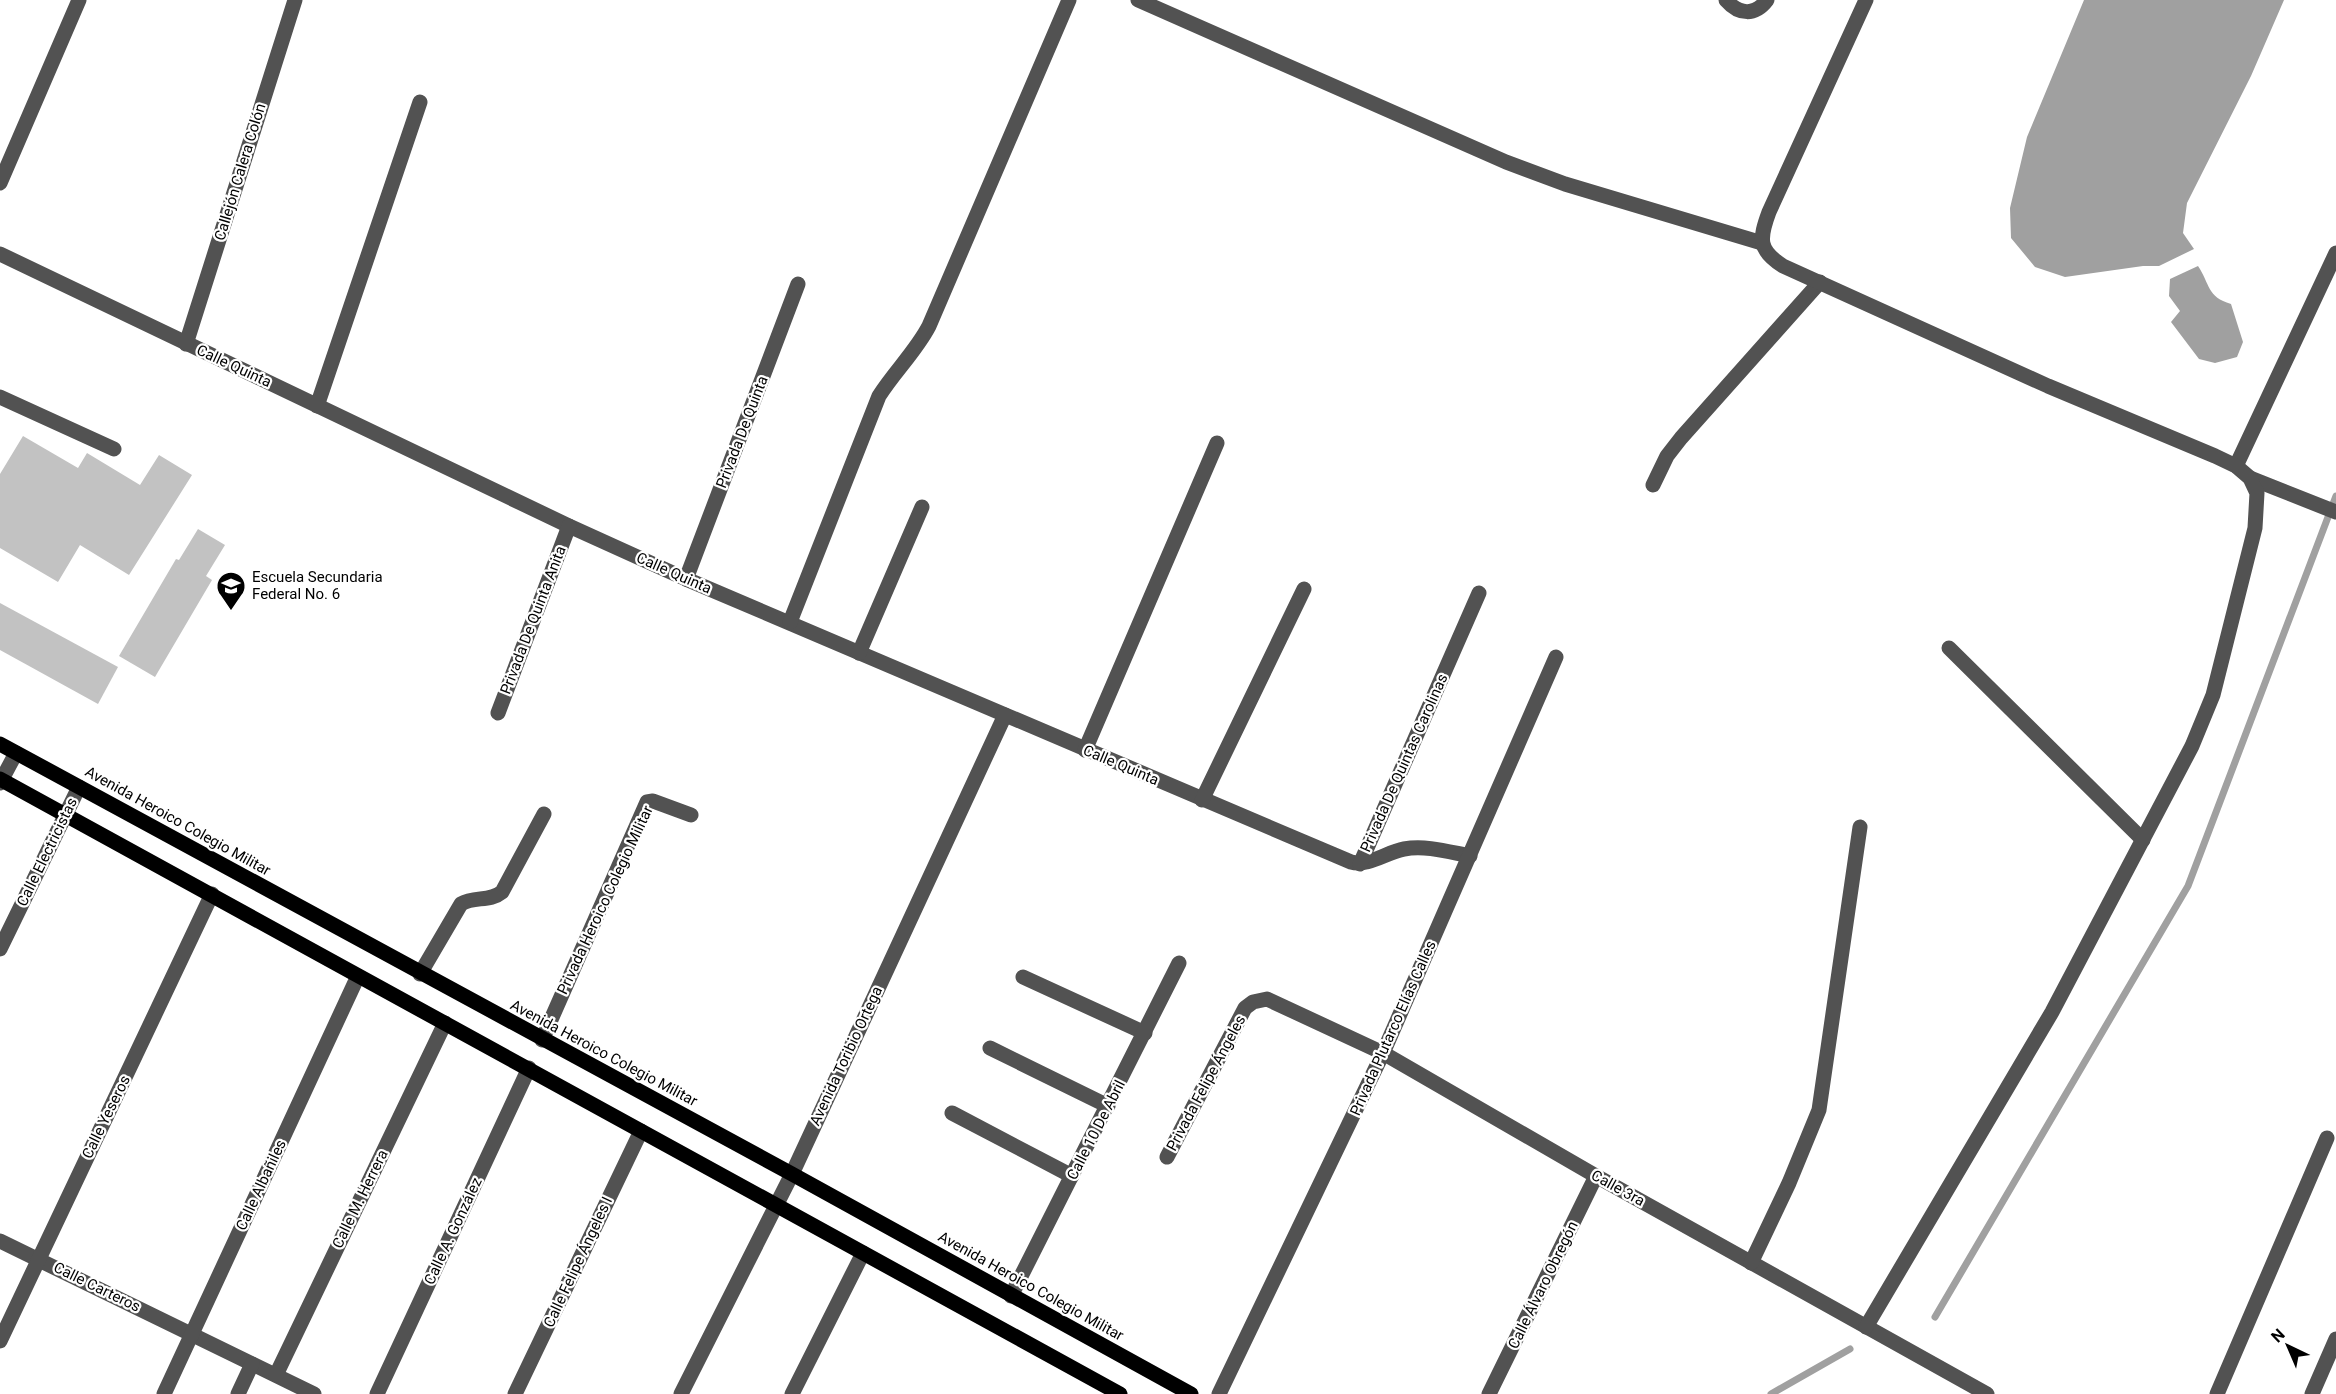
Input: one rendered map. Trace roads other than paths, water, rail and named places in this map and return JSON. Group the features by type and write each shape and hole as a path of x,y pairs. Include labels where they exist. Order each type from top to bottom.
{"main road":[{"name":"Avenida Heroico Colegio Militar","path":"0,744 792,1174 1191,1394"},
{"path":"0,781 212,894 1120,1394"}],"street":[{"path":"0,183 80,0"},
{"name":"Callejón Calera Colón","path":"186,344 294,0"},
{"path":"790,622 879,396 915,349 929,326 1069,0"},
{"path":"1138,0 1506,162 1565,184 1762,243"},
{"path":"1726,0 1749,13 1757,11 1767,0"},
{"path":"1866,0 1769,212 1762,233 1762,243 1766,252 1773,259 1820,282 2048,386 2236,466 2250,478 2336,512"},
{"path":"317,406 420,102"},
{"path":"2236,466 2336,253"},
{"name":"Calle Quinta","path":"0,254 569,526 686,579 1203,800 1360,864"},
{"path":"1653,485 1667,456 1681,438 1820,282"},
{"name":"Privada De Quinta","path":"686,579 798,285"},
{"path":"0,397 114,449"},
{"path":"1085,750 1217,443"},
{"path":"1866,1327 2052,1012 2192,746 2212,694 2255,528 2257,493 2250,478"},
{"path":"859,653 922,507"},
{"name":"Privada De Quinta Anita","path":"498,713 569,526"},
{"path":"1203,800 1304,589"},
{"name":"Privada De Quintas Carolinas","path":"1360,864 1479,592"},
{"path":"1949,648 2143,840"},
{"name":"Privada Plutarco Elías Calles","path":"1219,1394 1383,1053 1556,657"},
{"name":"Avenida Toribio Ortega","path":"681,1394 792,1174 1005,715"},
{"path":"0,781 16,753"},
{"name":"Calle Electricistas","path":"0,949 79,787"},
{"name":"Privada Heroico Colegio Militar","path":"542,1040 647,802 653,801 692,815"},
{"path":"420,974 461,904 466,901 492,898 502,892 544,814"},
{"path":"1751,1263 1789,1183 1819,1110 1860,827"},
{"name":"Privada De Quintas Carolinas","path":"1360,864 1407,848 1430,848 1470,856"},
{"name":"Calle Yeseros","path":"0,1341 212,894"},
{"name":"Calle 10 De Abril","path":"1011,1296 1179,963"},
{"name":"Calle Albañiles","path":"164,1394 358,976"},
{"path":"1023,977 1145,1034"},
{"name":"Calle 3ra","path":"1245,1008 1253,1002 1267,999 1383,1053 1596,1176 1987,1394"},
{"name":"Privada Felipe Ángeles","path":"1167,1157 1245,1008"},
{"name":"Calle M. Herrera","path":"276,1375 444,1023"},
{"path":"990,1048 1108,1106"},
{"name":"Calle A. González","path":"377,1394 529,1068"},
{"path":"952,1113 1071,1176"},
{"name":"Calle Felipe Ángeles I","path":"515,1394 641,1131"},
{"path":"2217,1394 2327,1138"},
{"name":"Calle Álvaro Obregón","path":"1489,1394 1596,1176"},
{"name":"Calle Carteros","path":"0,1241 314,1394"},
{"path":"792,1394 863,1253"},
{"path":"2312,1394 2336,1339"},
{"path":"238,1394 252,1364"}],"waterway":[{"path":"1935,1317 2188,886 2336,496"},
{"path":"1771,1394 1850,1349"}],"place":[{"name":"Escuela Secundaria Federal No. 6","path":"231,612"}]}
